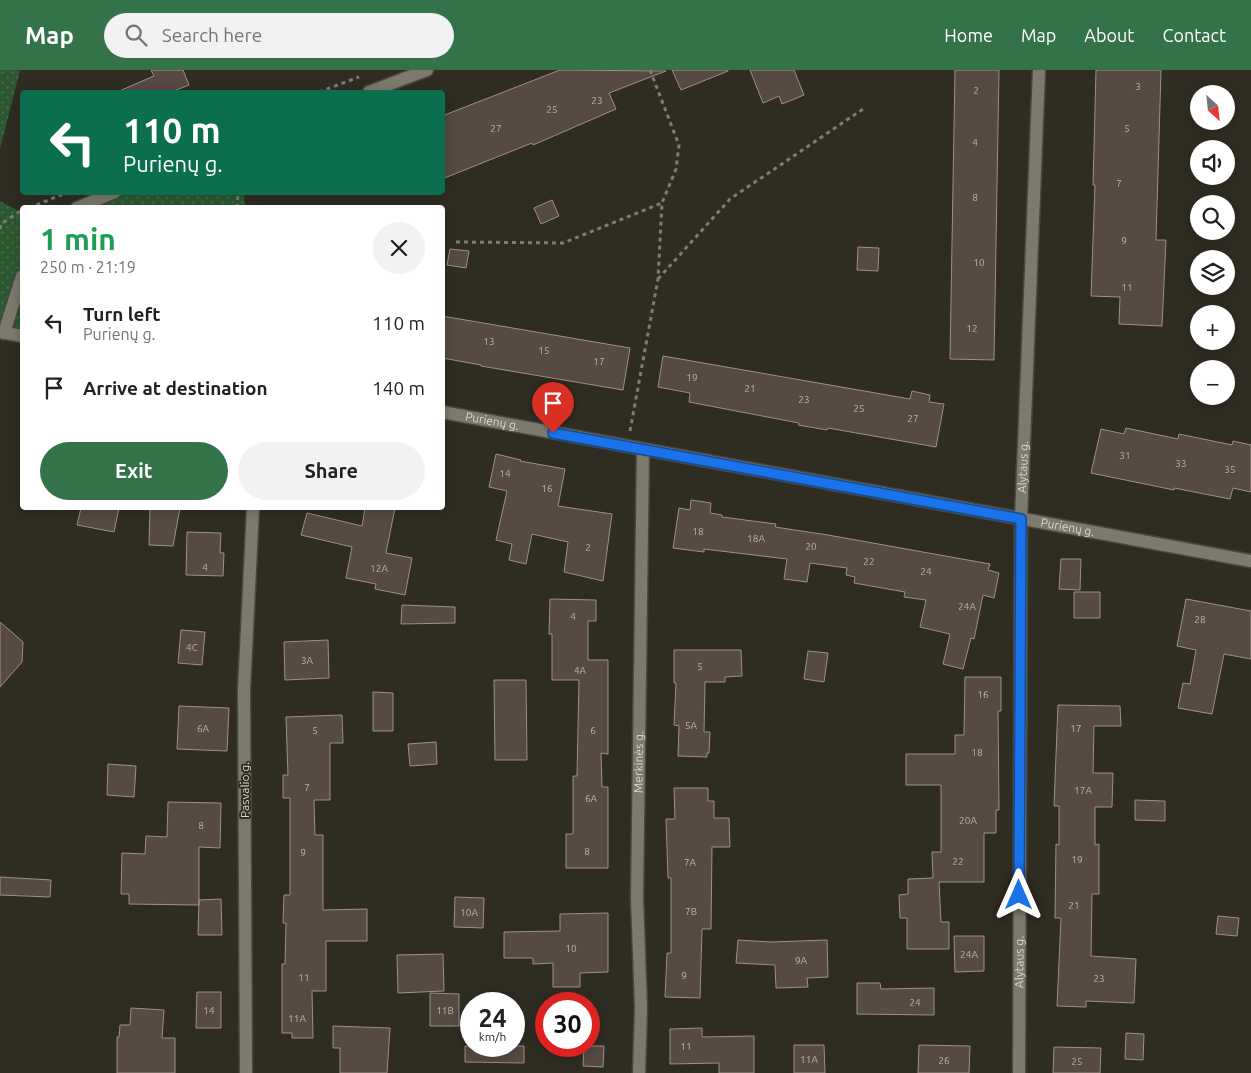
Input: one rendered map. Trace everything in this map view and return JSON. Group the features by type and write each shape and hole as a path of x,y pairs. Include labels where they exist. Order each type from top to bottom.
{"street":[{"path":"374,90 427,70"},
{"name":"Alytaus g.","path":"1018,1073 1021,519 1039,70"},
{"path":"84,205 108,195"},
{"path":"20,282 2,332 20,336"},
{"name":"Purienų g.","path":"445,413 1251,561"},
{"name":"Merkinės g.","path":"639,1073 641,1008 638,898 643,450"},
{"name":"Pasvalio g.","path":"246,1073 244,690 253,510"}],"path":[{"path":"627,447 658,279 662,203 676,169 679,145 650,70"},
{"path":"324,90 360,76"},
{"path":"658,279 730,199 866,107"},
{"path":"36,205 60,195"},
{"path":"456,242 563,242 662,203"},
{"path":"0,229 1,224 20,211"}],"green space":[{"path":"0,70 20,70 0,149"},
{"path":"108,195 244,195 245,205 84,205"},
{"path":"0,201 20,212 20,336 0,332"}],"building":[{"path":"151,70 183,70 189,85 176,90 122,90 154,76"},
{"path":"560,70 666,71 609,93 616,109 533,145 532,143 445,178 445,115"},
{"path":"672,70 728,70 728,71 681,90"},
{"path":"750,70 794,70 804,95 782,104 779,96 763,103"},
{"path":"955,70 999,70 994,360 950,359"},
{"path":"1096,70 1161,70 1156,240 1166,240 1162,326 1119,324 1120,297 1091,296 1095,185 1093,185"},
{"path":"552,200 559,216 541,224 534,208"},
{"path":"858,247 879,248 878,271 857,270"},
{"path":"450,249 469,251 466,268 447,265"},
{"path":"445,317 630,348 623,390 445,359"},
{"path":"663,356 910,399 912,391 930,395 929,402 944,404 936,447 828,428 827,430 798,425 799,423 689,402 690,393 658,387"},
{"path":"1126,428 1178,439 1179,434 1232,445 1233,441 1251,445 1251,492 1233,488 1230,499 1091,473 1101,429 1124,434"},
{"path":"496,454 520,461 565,469 558,506 612,514 603,581 564,572 568,542 532,534 526,564 509,560 512,544 496,540 507,491 489,487"},
{"path":"691,500 711,503 710,513 722,515 722,517 776,524 775,527 990,564 988,570 999,573 994,598 983,595 974,639 971,638 963,669 943,664 950,634 920,627 926,600 904,597 905,592 854,583 855,577 846,575 847,568 810,563 807,582 784,579 787,559 704,549 704,552 673,548 679,508 690,510"},
{"path":"81,510 119,510 114,532 77,525"},
{"path":"150,510 180,510 173,546 149,545"},
{"path":"365,510 395,510 386,553 412,558 405,595 375,589 376,584 346,578 352,547 301,535 307,513 362,526"},
{"path":"187,532 221,533 220,553 224,553 223,576 186,575"},
{"path":"1061,559 1081,559 1080,590 1059,589"},
{"path":"1074,592 1100,592 1100,618 1074,618"},
{"path":"550,599 596,600 596,621 588,621 588,660 608,660 608,754 601,753 602,787 608,787 608,868 566,868 566,834 573,834 573,776 577,776 579,680 552,680 552,634 549,634"},
{"path":"1186,599 1251,611 1251,659 1224,654 1212,714 1178,708 1183,683 1190,684 1196,650 1177,646"},
{"path":"402,605 455,607 455,623 401,624"},
{"path":"0,622 23,642 22,662 0,687"},
{"path":"181,630 205,632 202,665 178,663"},
{"path":"328,640 329,678 285,680 284,642"},
{"path":"674,650 741,650 742,676 725,677 725,682 705,682 704,732 710,732 709,753 707,753 707,757 678,756 679,726 674,725 676,683 674,683"},
{"path":"808,651 828,653 824,682 804,679"},
{"path":"965,677 1001,677 1001,711 998,711 999,810 996,810 996,833 984,833 984,882 939,882 941,922 949,922 949,949 907,949 907,918 900,918 899,895 908,894 908,879 933,878 932,852 941,852 941,785 906,785 906,754 955,754 955,735 964,735"},
{"path":"494,680 526,680 527,760 495,760"},
{"path":"373,692 393,693 393,731 373,731"},
{"path":"1058,705 1120,706 1121,726 1094,726 1093,773 1113,773 1112,807 1095,807 1095,845 1099,844 1099,894 1092,894 1091,956 1136,959 1134,1003 1086,1001 1086,1007 1057,1006 1061,918 1055,918 1056,844 1059,845 1059,806 1054,806"},
{"path":"179,706 229,708 227,751 177,749"},
{"path":"342,715 343,743 330,743 330,800 314,800 315,835 323,835 323,910 367,909 367,941 326,941 326,991 312,991 313,1038 292,1038 292,1033 282,1033 282,964 285,964 286,923 283,923 284,895 290,895 290,798 283,798 283,775 288,775 286,717"},
{"path":"436,742 437,764 410,766 408,744"},
{"path":"108,764 136,766 134,797 107,795"},
{"path":"674,788 708,788 708,801 714,801 714,818 729,818 730,847 712,847 711,929 702,929 700,998 665,997 667,953 671,953 671,878 668,878 666,819 675,819"},
{"path":"1135,800 1165,801 1165,821 1135,820"},
{"path":"168,802 221,803 220,848 199,847 199,905 129,904 129,894 121,894 122,853 145,854 146,836 167,837"},
{"path":"0,877 51,880 50,897 0,895"},
{"path":"455,897 484,898 483,928 454,927"},
{"path":"221,899 222,935 198,935 199,900"},
{"path":"608,913 608,972 580,973 580,987 553,987 553,963 533,964 533,958 504,958 504,932 560,931 560,914"},
{"path":"1218,916 1239,918 1237,936 1216,934"},
{"path":"954,936 984,936 984,971 955,972"},
{"path":"738,940 771,942 827,940 828,977 807,978 808,987 776,988 775,965 736,963"},
{"path":"443,954 444,991 398,993 397,955"},
{"path":"857,983 880,983 881,989 934,988 934,1015 857,1014"},
{"path":"197,992 221,992 221,1028 196,1028"},
{"path":"430,993 459,994 459,1026 430,1026"},
{"path":"131,1008 164,1010 162,1038 175,1038 175,1073 117,1073 117,1037 119,1037 120,1025 130,1025"},
{"path":"333,1026 390,1028 387,1073 340,1073 340,1048 333,1048"},
{"path":"702,1028 702,1037 754,1036 754,1073 719,1073 719,1063 670,1064 670,1029"},
{"path":"1126,1033 1144,1034 1143,1060 1125,1059"},
{"path":"794,1045 824,1045 825,1073 794,1073"},
{"path":"919,1045 970,1046 969,1073 918,1073"},
{"path":"600,1046 604,1046 603,1067 583,1066 583,1057 600,1057"},
{"path":"1054,1047 1101,1048 1100,1073 1053,1073"},
{"path":"465,1057 524,1057 524,1063 465,1062"}],"route":[{"path":"553,433 1021,519 1019,895"}]}
